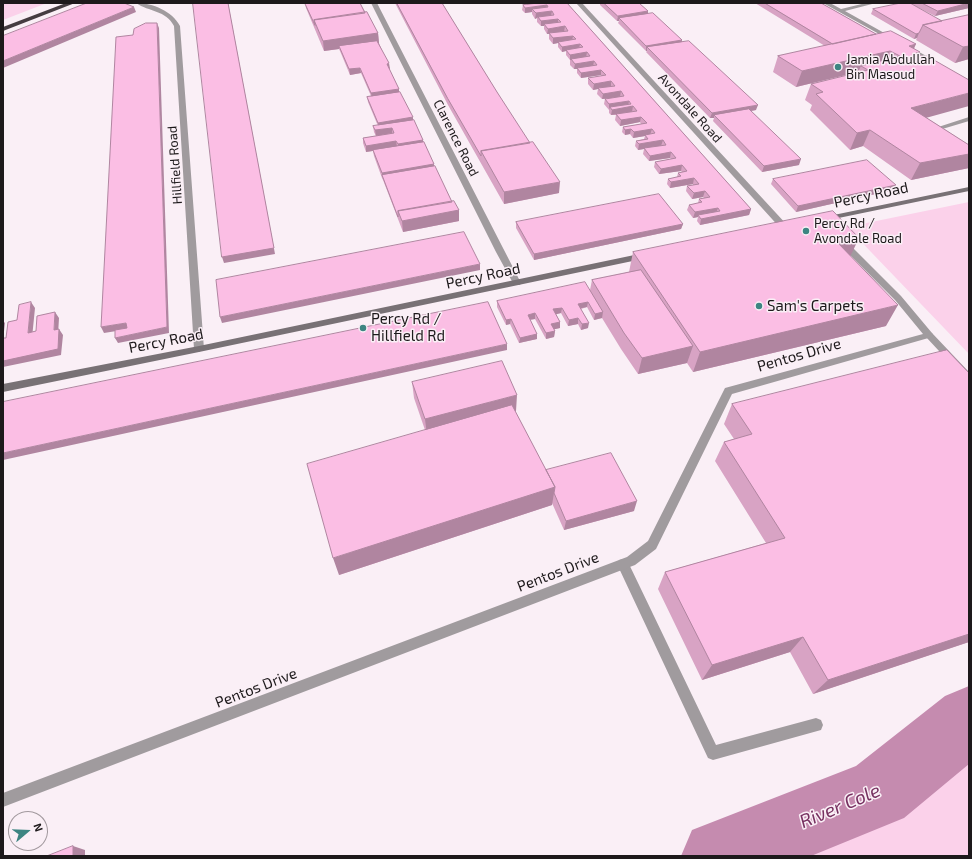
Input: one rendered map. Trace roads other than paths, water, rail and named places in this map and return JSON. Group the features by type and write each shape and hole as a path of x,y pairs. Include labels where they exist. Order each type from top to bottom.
{"highway":[{"path":"3,29 72,3"}],"street":[{"name":"Hillfield Road","path":"139,3 170,15 177,26 199,349"},
{"name":"Clarence Road","path":"374,3 517,283"},
{"name":"Avondale Road","path":"579,3 785,228"},
{"path":"826,3 942,67"},
{"path":"840,11 873,3"},
{"path":"925,132 969,119"},
{"name":"Percy Road","path":"815,221 969,189"},
{"path":"846,246 898,298 929,335 969,378"},
{"name":"Percy Road","path":"3,388 653,255"},
{"name":"Pentos Drive","path":"3,800 631,560 652,545 728,391 929,335"},
{"path":"622,564 714,754 816,725"}],"waterway":[{"name":"River Cole","path":"718,856 879,793 969,720"}],"place":[{"name":"Jamia Abdullah Bin Masoud","path":"838,67"},
{"name":"Percy Rd / Avondale Road","path":"806,231"},
{"name":"Sam's Carpets","path":"759,306"},
{"name":"Percy Rd / Hillfield Rd","path":"363,328"}]}
